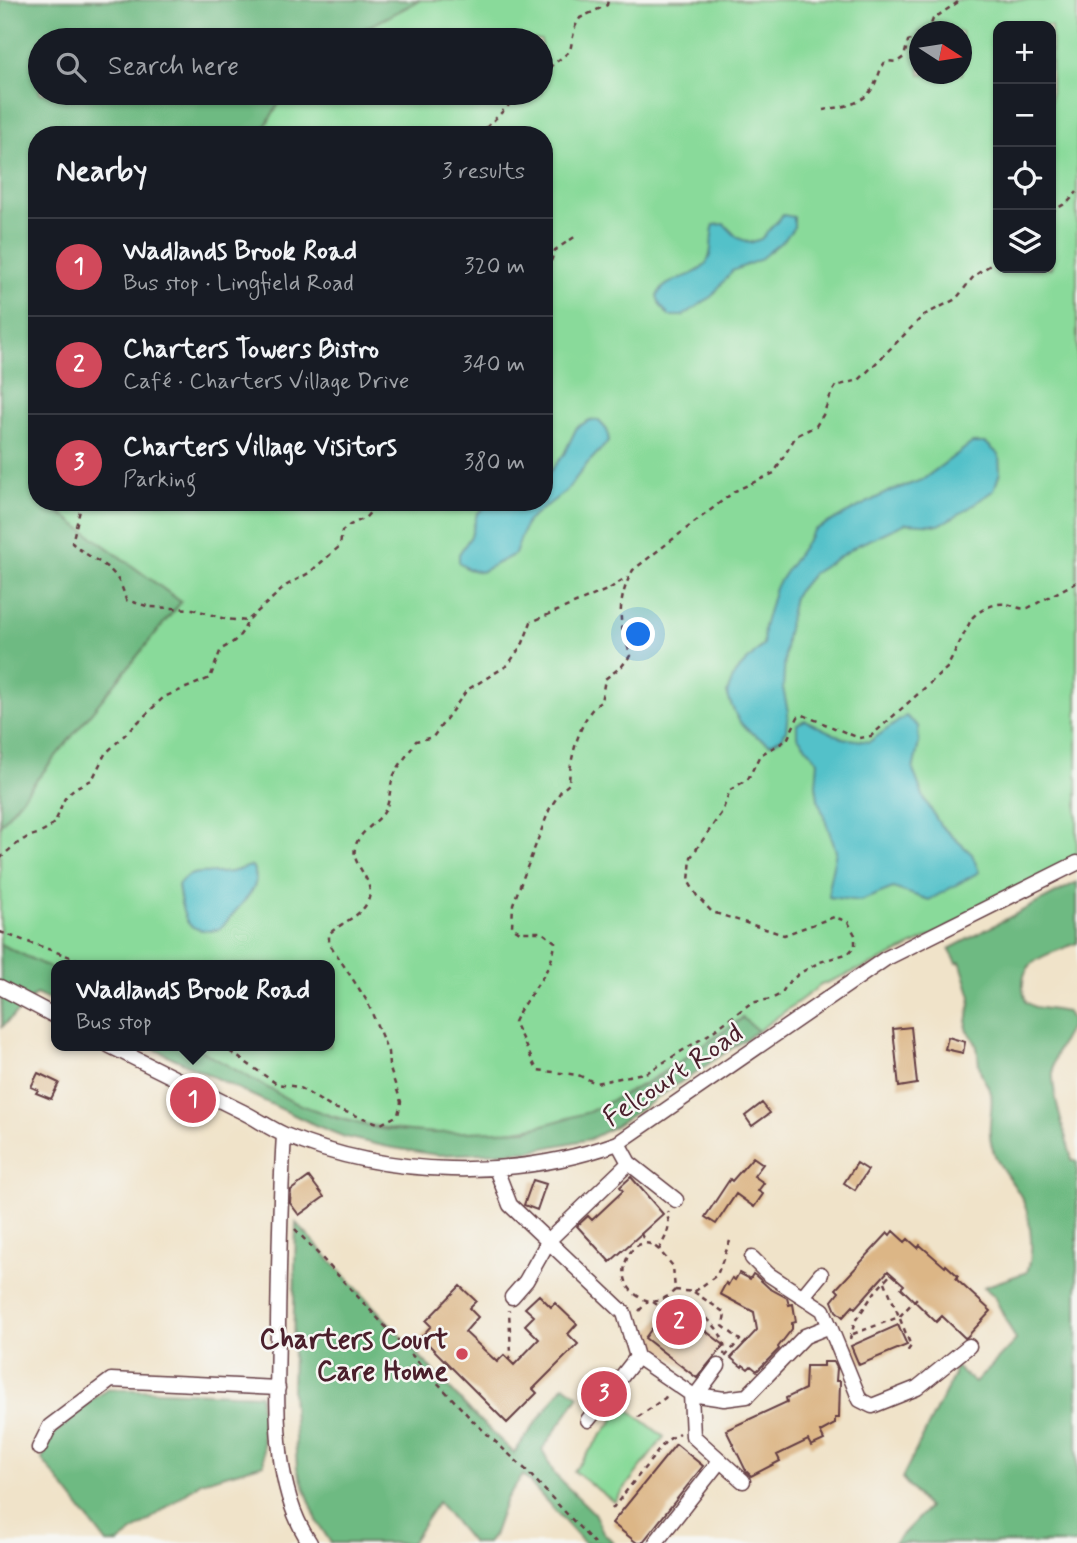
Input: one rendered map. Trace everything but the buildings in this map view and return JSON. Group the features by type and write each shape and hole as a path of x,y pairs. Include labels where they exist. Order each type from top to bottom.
{"street":[{"name":"Felcourt Road","path":"120,1051 284,1135 384,1162 433,1168 496,1169 588,1154 618,1143 885,960 1077,863"},
{"path":"0,987 51,1014"},
{"path":"284,1135 279,1212 278,1388 281,1461 293,1510 310,1543"},
{"path":"618,1143 629,1163 676,1199"},
{"path":"512,1297 526,1281 549,1240 629,1163"},
{"path":"496,1169 510,1205 624,1313 637,1357 674,1384 694,1394 724,1399 747,1396 805,1336 830,1326"},
{"path":"752,1258 768,1274 823,1310 860,1399 872,1406 917,1388 969,1346"},
{"path":"803,1296 821,1274"},
{"path":"588,1420 637,1357"},
{"path":"718,1366 694,1394 692,1436 743,1481"},
{"path":"39,1448 50,1426 111,1380 278,1388"},
{"path":"656,1542 719,1462"}],"path":[{"path":"553,64 570,51 575,27 580,18 607,5 607,0"},
{"path":"932,21 961,0"},
{"path":"823,110 858,103 869,95 879,69 886,61 897,62 904,57 909,41"},
{"path":"488,126 509,105"},
{"path":"1054,210 1068,202 1077,192"},
{"path":"553,256 555,250 576,236"},
{"path":"993,263 974,276 956,299 924,315 859,380 836,386 816,426 796,436 774,473 735,491 632,570 625,584 621,608 623,634 630,656 605,679 601,702 593,706 587,715 572,753 569,784 550,808 513,904 512,927 520,932 542,932 555,942 547,973 521,1005 514,1022 537,1070 578,1075 596,1083 648,1072 711,1033 751,1003 781,994 800,973 820,962 849,953 855,946 855,935 848,922 843,920 834,917 784,935 712,912 697,896 689,882 691,857 722,812 730,790 748,779 760,755 787,740 797,717 803,715 859,738 871,736 947,667 977,613 998,603 1028,608 1077,582"},
{"path":"80,511 72,543 85,555 103,562 121,581 126,600 150,607 193,609 225,619 247,621"},
{"path":"0,859 7,851 26,838 45,830 55,821 64,797 75,786 92,780 105,754 164,697 210,678 221,649 233,644 244,630 247,621 287,584 309,573 340,546 342,531 349,524 365,519 372,511"},
{"path":"229,1051 277,1084 298,1087 331,1107 381,1124 398,1115 401,1101 389,1066 385,1043 367,1001 329,943 329,934 357,915 367,904 371,890 363,870 356,862 355,848 361,835 383,814 394,775 416,741 433,737 467,690 509,665 523,643 531,622 609,589 630,575"},
{"path":"0,932 79,960"},
{"path":"660,1250 669,1230 667,1214 676,1199"},
{"path":"279,1212 463,1411 526,1470 594,1543"},
{"path":"641,1234 645,1242"},
{"path":"694,1292 717,1275 730,1241"},
{"path":"653,1303 667,1298 675,1290 673,1266 653,1244 645,1242 637,1245 629,1254 623,1268 624,1281 642,1299 668,1312 675,1307 684,1307 712,1322 725,1341 726,1351 723,1358 740,1340 723,1326 725,1313 694,1292 675,1290"},
{"path":"838,1346 849,1341 855,1321 891,1274"},
{"path":"885,1282 911,1346 905,1356"},
{"path":"508,1360 511,1354 509,1307 512,1297"},
{"path":"853,1334 899,1317 918,1297"},
{"path":"638,1417 665,1398 674,1384"},
{"path":"612,1509 666,1441 679,1433 692,1431"}],"green space":[{"path":"0,0 420,0 366,28 28,28 28,105 278,105 265,126 28,126 28,511 57,511 181,602 0,825"},
{"path":"420,0 1077,0 1077,863 885,959 821,985 758,1031 742,1018 668,1069 592,1111 553,1123 517,1130 479,1133 402,1130 365,1124 295,1103 269,1091 201,1051 335,1051 335,960 51,960 51,969 0,944 0,825 181,602 57,511 553,511 553,126 265,126 278,105 553,105 553,28 366,28"},
{"path":"1077,882 1077,943 1035,962 1028,968 1023,988 1026,1002 1035,1007 1067,1012 1072,1021 1054,1061 1053,1083 1072,1160 1077,1161 1077,1543 894,1543 928,1508 902,1478 954,1375 955,1366 975,1383 1016,1340 994,1296 984,1287 1027,1272 1031,1254 1029,1221 1023,1201 992,1147 991,1093 981,1073 977,1046 966,1029 971,997 961,964 957,963 949,949"},
{"path":"0,944 51,968 51,1001 36,994 2,1027"},
{"path":"743,1018 758,1031 612,1128 590,1139 529,1151 437,1155 345,1137 159,1051 202,1051 293,1102 336,1118 381,1129 435,1133 526,1130 589,1112 660,1076"},
{"path":"296,1223 476,1417 514,1453 564,1385 579,1396 542,1450 555,1475 594,1513 603,1532 614,1543 584,1543 523,1475 506,1499 493,1536 487,1543 472,1543 438,1502 411,1543 331,1543 318,1523 297,1468 292,1392"},
{"path":"109,1389 260,1395 264,1464 201,1482 118,1543 107,1543 42,1459 53,1435 90,1401"},
{"path":"624,1406 664,1437 614,1502 574,1471"}],"water":[{"path":"783,215 794,217 794,227 785,239 759,260 732,271 712,296 683,316 669,316 660,305 657,296 662,289 705,265 710,254 714,225 724,224 738,238 750,243 761,239"},
{"path":"590,420 599,421 607,430 609,441 566,491 553,501 553,468 564,454 577,427"},
{"path":"972,443 986,443 999,455 1000,472 994,490 939,525 906,523 858,545 812,574 794,596 786,639 783,688 788,712 786,730 782,738 770,744 753,734 734,712 727,693 735,673 763,645 764,627 775,588 814,530 888,492 922,480"},
{"path":"480,511 540,511 527,521 515,554 481,572 468,569 459,563 459,554 471,536"},
{"path":"906,716 918,726 919,743 913,770 924,798 940,825 972,854 979,872 929,900 893,888 860,901 829,897 836,851 818,799 818,761 797,736 797,724 805,720 842,738 869,742"},
{"path":"252,866 256,879 252,891 219,929 202,930 188,923 182,909 178,885 183,879 195,874 223,873"}],"place":[{"name":"Wadlands Brook Road","path":"193,1100"},
{"name":"Charters Towers Bistro","path":"679,1322"},
{"name":"Charters Court Care Home","path":"462,1354"},
{"name":"Charters Village Visitors","path":"604,1394"}]}
